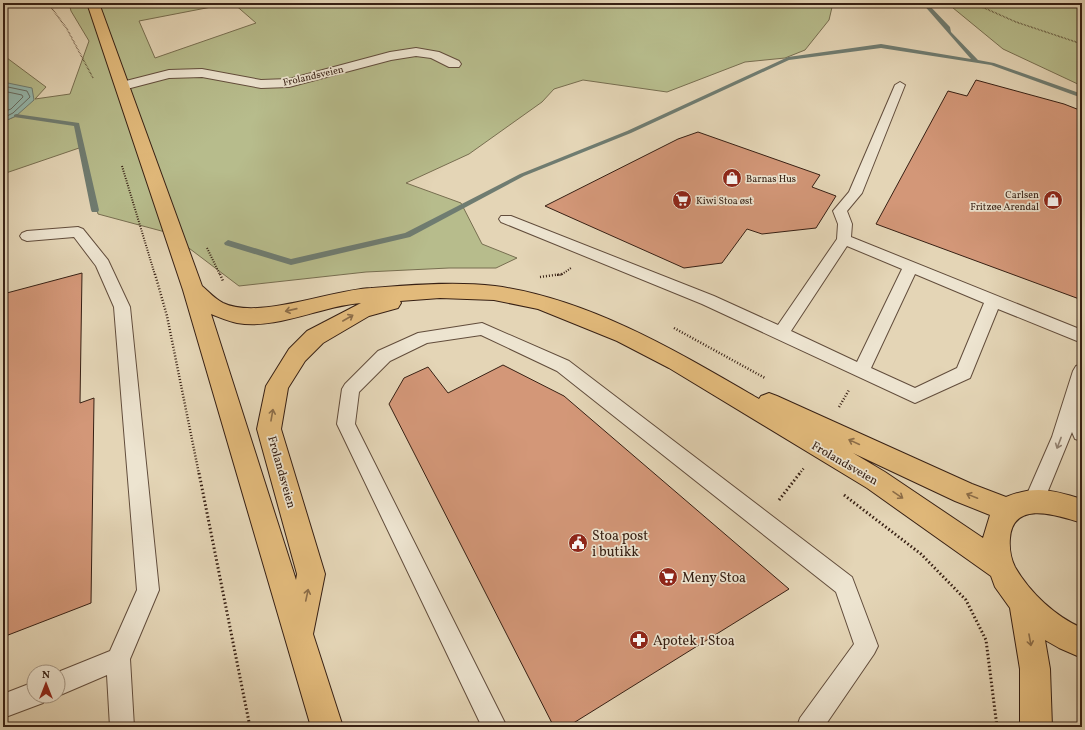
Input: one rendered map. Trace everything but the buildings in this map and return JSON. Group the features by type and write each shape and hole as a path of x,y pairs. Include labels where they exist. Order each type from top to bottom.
{"main road":[{"name":"Frolandsveien","path":"93,3 193,290 327,727"},
{"name":"Frolandsveien","path":"193,290 215,308 237,315 252,316 357,296 440,291 494,293 540,302 624,335 685,367 876,480 1000,566"},
{"name":"Frolandsveien","path":"299,633 311,574 269,429 277,386 297,354 315,337 363,310 440,291"},
{"name":"Frolandsveien","path":"685,367 964,492 1008,510"},
{"path":"1082,511 1058,503 1034,501 1020,504 1008,510 998,524 995,543 1000,566 1009,583 1023,601 1046,623 1082,643"},
{"path":"1023,601 1035,669 1036,727"}],"street":[{"name":"Frolandsveien","path":"123,86 169,74 188,73 202,73 261,84 289,83 390,56 416,52 434,55 454,64"}],"lane":[{"path":"781,334 844,239 845,224 840,211 855,193 900,85"},
{"path":"506,219 708,300 915,396 964,373 993,301"},
{"path":"27,236 78,232 103,264 122,307 148,590 118,659 122,727"},
{"path":"844,239 910,268 1082,337"},
{"path":"861,371 910,268"},
{"path":"495,727 346,424 351,389 384,356 424,337 482,329 563,366 844,585 866,646 810,727"},
{"path":"1034,501 1046,475 1072,406 1082,371"},
{"path":"1072,406 1082,433"},
{"path":"66,681 118,659"},
{"path":"3,706 26,697"}],"path":[{"path":"48,3 67,29 96,83"},
{"path":"973,3 1016,22 1082,44"},
{"path":"120,158 167,316 250,727"},
{"path":"206,245 225,286"},
{"path":"533,278 561,274 595,255"},
{"path":"674,328 771,381"},
{"path":"837,409 861,371"},
{"path":"762,521 805,466 810,469"},
{"path":"843,494 921,554 966,600 986,640 997,727"}],"green space":[{"path":"69,3 232,3 139,21 155,58 256,23 233,3 833,3 829,20 805,50 785,58 745,62 667,92 583,80 554,89 542,102 469,154 406,183 461,203 482,244 517,258 496,268 449,268 366,272 239,286 169,233 98,214 82,147 3,174 3,122 16,116 6,82 3,82 3,55 46,87 35,99 70,94 89,41 71,11"},
{"path":"947,3 1082,3 1082,86 1003,49"}],"water":[{"path":"3,82 32,88 34,100 16,116 3,122"}],"waterway":[{"path":"924,3 976,61"},
{"path":"228,243 291,262 407,235 522,175 629,132 788,59 881,46 992,64 1082,96"},
{"path":"16,116 77,124 95,210"}],"place":[{"name":"Barnas Hus","path":"732,178"},
{"name":"Kiwi Stoa øst","path":"682,200"},
{"name":"Carlsen Fritzøe Arendal","path":"1053,200"},
{"name":"Stoa post i butikk","path":"578,543"},
{"name":"Meny Stoa","path":"668,577"},
{"name":"Apotek 1 Stoa","path":"639,640"}]}
